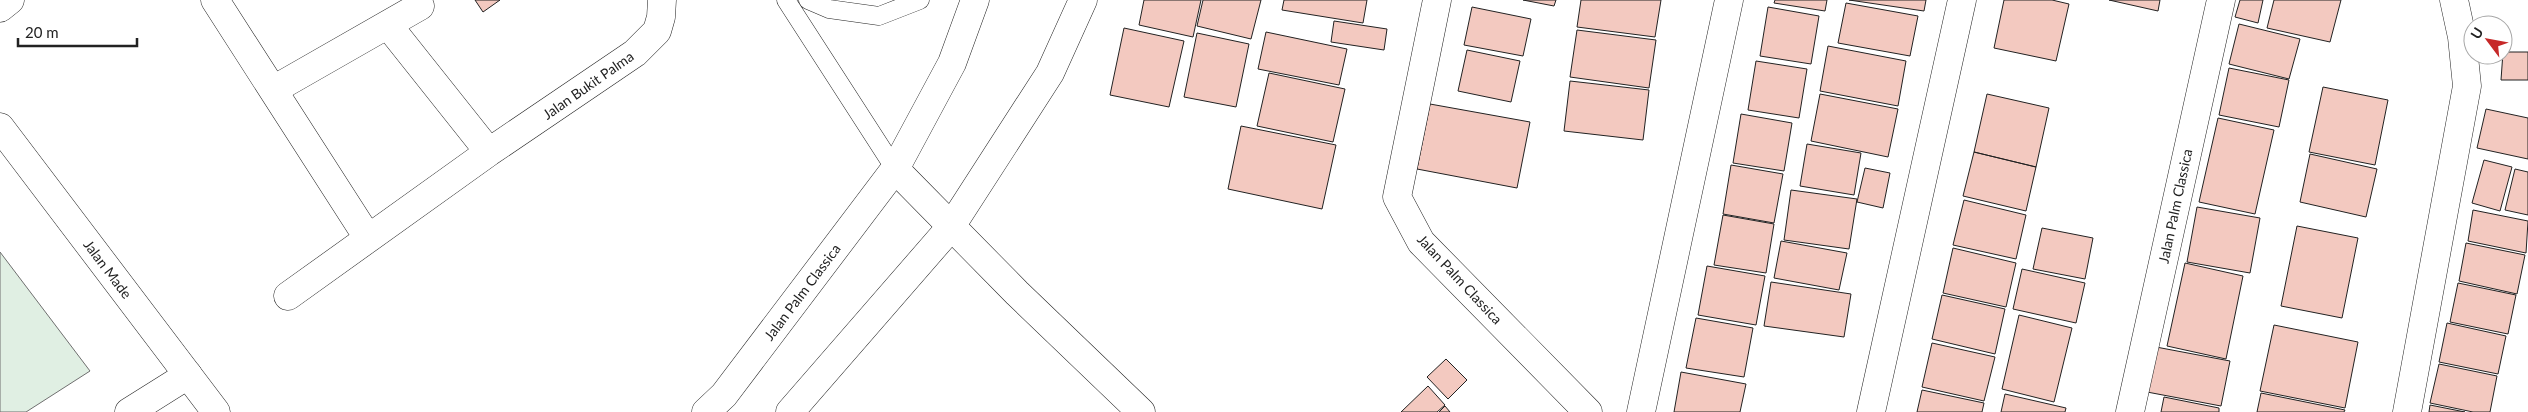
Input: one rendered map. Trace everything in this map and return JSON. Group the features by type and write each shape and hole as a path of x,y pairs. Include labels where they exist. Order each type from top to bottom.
{"street":[{"path":"0,8 10,0"},
{"path":"215,0 368,238"},
{"name":"Jalan Bukit Palma","path":"288,296 489,152 635,53 657,31 661,17 662,0"},
{"name":"Jalan Palm Classica","path":"706,412 724,395 895,169 952,63 975,0"},
{"path":"790,412 950,228 1050,73 1083,0"},
{"name":"Jalan Palm Classica","path":"1437,0 1397,197 1421,242 1588,412"},
{"path":"1641,412 1729,0"},
{"path":"1872,412 1962,0"},
{"name":"Jalan Palm Classica","path":"2130,412 2221,0"},
{"path":"2407,412 2466,86 2462,37 2454,0"},
{"path":"273,90 420,6"},
{"path":"388,25 489,152"},
{"name":"Jalan Made","path":"0,127 216,412"},
{"path":"895,169 950,228 1141,412"},
{"path":"129,412 188,375"}],"lane":[{"path":"786,0 895,169"},
{"path":"808,0 830,9 879,16 920,0"}],"green space":[{"path":"0,252 90,371 26,412 0,412"}],"building":[{"path":"475,0 500,0 483,12"},
{"path":"1144,0 1201,0 1193,37 1139,25"},
{"path":"1203,0 1261,0 1251,39 1197,26"},
{"path":"1284,0 1367,0 1363,23 1282,10"},
{"path":"1523,0 1556,0 1554,6"},
{"path":"1581,0 1661,0 1655,37 1577,27"},
{"path":"1775,0 1827,0 1825,11 1774,3"},
{"path":"1849,0 1926,0 1924,11"},
{"path":"2004,0 2052,0 2069,4 2056,61 1994,48"},
{"path":"2109,0 2160,0 2158,11"},
{"path":"2240,0 2263,0 2258,23 2235,17"},
{"path":"2274,0 2341,0 2330,42 2267,28"},
{"path":"1846,3 1918,16 1910,56 1838,43"},
{"path":"1472,7 1531,19 1523,56 1464,45"},
{"path":"1768,7 1819,16 1811,64 1760,56"},
{"path":"1334,21 1387,29 1384,50 1331,42"},
{"path":"2239,24 2300,39 2289,79 2229,64"},
{"path":"1124,28 1184,41 1169,107 1110,95"},
{"path":"1577,30 1656,40 1649,88 1570,77"},
{"path":"1266,32 1347,49 1339,85 1258,69"},
{"path":"1197,33 1249,44 1236,107 1184,97"},
{"path":"1828,46 1906,61 1898,106 1820,91"},
{"path":"1467,50 1520,61 1511,102 1458,91"},
{"path":"2513,52 2528,52 2528,80 2501,80 2502,65 2513,65"},
{"path":"1756,61 1807,69 1799,118 1748,110"},
{"path":"2229,68 2289,80 2279,127 2219,115"},
{"path":"1269,73 1345,89 1333,142 1257,126"},
{"path":"1570,81 1649,90 1643,140 1564,131"},
{"path":"2323,87 2388,100 2375,165 2309,152"},
{"path":"1820,94 1898,109 1888,157 1811,141"},
{"path":"1987,94 2049,108 2036,167 1974,152"},
{"path":"1430,104 1530,122 1517,188 1417,169"},
{"path":"2486,109 2528,118 2528,159 2477,148"},
{"path":"1741,114 1792,123 1784,171 1733,163"},
{"path":"2218,118 2274,130 2255,214 2199,202"},
{"path":"1241,126 1336,145 1322,209 1228,189"},
{"path":"1807,144 1861,153 1854,195 1800,186"},
{"path":"1974,152 2036,167 2026,211 1963,196"},
{"path":"2310,154 2377,169 2366,217 2300,202"},
{"path":"2484,160 2512,167 2500,211 2472,203"},
{"path":"1731,165 1783,174 1774,223 1723,214"},
{"path":"1865,168 1890,173 1883,208 1857,202"},
{"path":"2515,169 2528,172 2528,215 2505,210"},
{"path":"1791,190 1857,199 1849,249 1784,240"},
{"path":"1964,200 2026,215 2016,259 1953,245"},
{"path":"2197,207 2260,218 2250,273 2187,262"},
{"path":"2473,210 2528,221 2526,253 2468,241"},
{"path":"1723,215 1774,224 1766,273 1714,265"},
{"path":"2297,226 2358,238 2342,318 2281,306"},
{"path":"2042,228 2093,238 2085,279 2033,269"},
{"path":"1781,241 1847,253 1839,290 1774,278"},
{"path":"2466,243 2525,255 2517,294 2459,281"},
{"path":"1953,248 2016,263 2006,307 1943,293"},
{"path":"2185,263 2243,276 2226,359 2167,346"},
{"path":"1707,266 1765,276 1756,325 1698,315"},
{"path":"2022,269 2085,283 2076,323 2013,309"},
{"path":"1771,282 1851,294 1844,337 1764,326"},
{"path":"2458,283 2516,295 2508,334 2450,322"},
{"path":"1942,295 2005,309 1995,354 1932,339"},
{"path":"2019,315 2072,328 2054,402 2002,389"},
{"path":"1696,318 1753,328 1744,377 1686,368"},
{"path":"2447,323 2506,336 2498,374 2439,362"},
{"path":"2274,325 2358,342 2345,408 2260,391"},
{"path":"1932,343 1995,357 1984,401 1922,387"},
{"path":"2156,347 2230,361 2221,406 2147,392"},
{"path":"1446,359 1467,380 1448,399 1427,377"},
{"path":"2439,364 2497,376 2490,412 2473,412 2430,403"},
{"path":"1681,372 1746,384 1740,412 1674,412"},
{"path":"1428,386 1445,405 1437,412 1401,412"},
{"path":"1922,390 1984,403 1982,412 1917,412"},
{"path":"2261,393 2345,410 2344,412 2257,412"},
{"path":"2005,394 2066,408 2065,412 2001,412"},
{"path":"2164,397 2219,408 2219,412 2161,412"},
{"path":"2430,405 2465,412 2429,412"},
{"path":"1445,406 1450,412 1439,412"}]}
